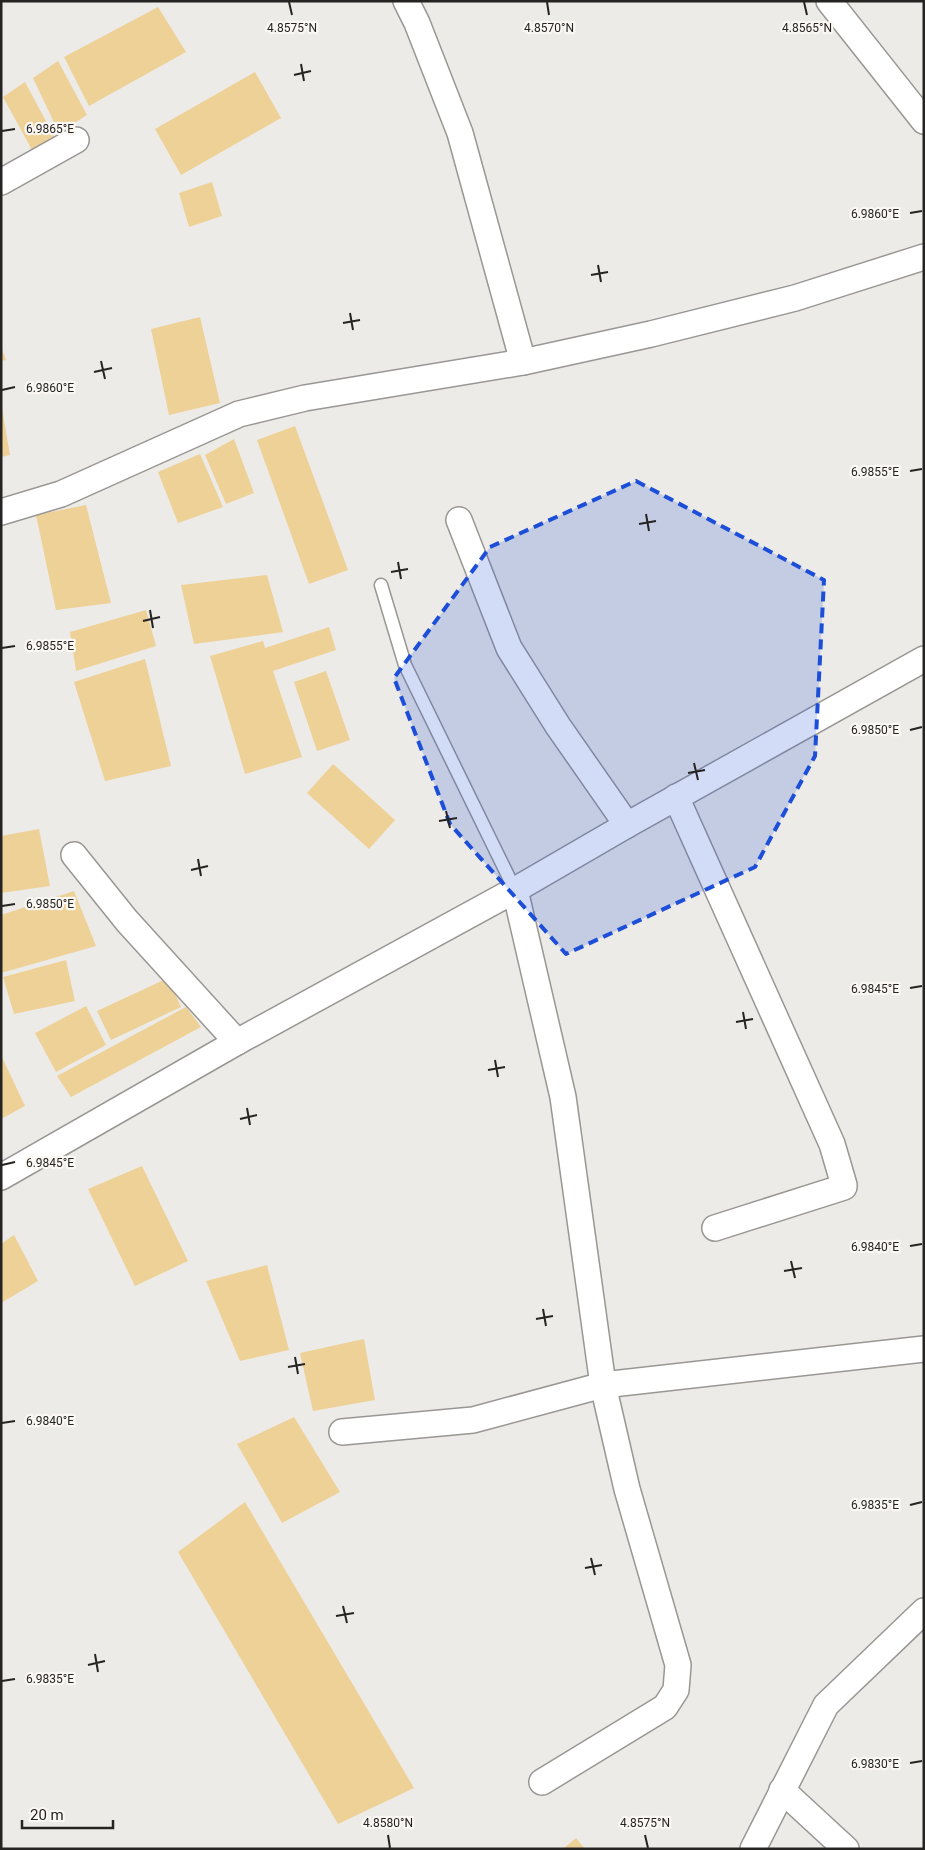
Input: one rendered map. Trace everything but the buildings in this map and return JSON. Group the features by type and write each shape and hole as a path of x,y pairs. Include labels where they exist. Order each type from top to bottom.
{"street":[{"path":"406,1 417,23 460,133 523,362"},
{"path":"829,1 924,121"},
{"path":"1,182 76,140"},
{"path":"1,512 61,494 239,414 305,398 523,362 651,334 795,298 923,258"},
{"path":"459,520 509,648 558,726 627,825"},
{"path":"1,1177 237,1042 515,890 676,797 924,659"},
{"path":"676,797 832,1144 844,1185 715,1228"},
{"path":"74,855 127,921 237,1042"},
{"path":"515,890 563,1097 603,1385 626,1489 678,1665 676,1690 665,1706 542,1782"},
{"path":"342,1432 473,1420 603,1385 924,1349"},
{"path":"753,1849 826,1705 924,1611"},
{"path":"782,1790 846,1849"}],"lane":[{"path":"381,585 406,665 515,890"}],"highlighted area":[{"path":"636,481 824,580 815,756 755,867 566,954 450,824 394,678 490,547"}]}
